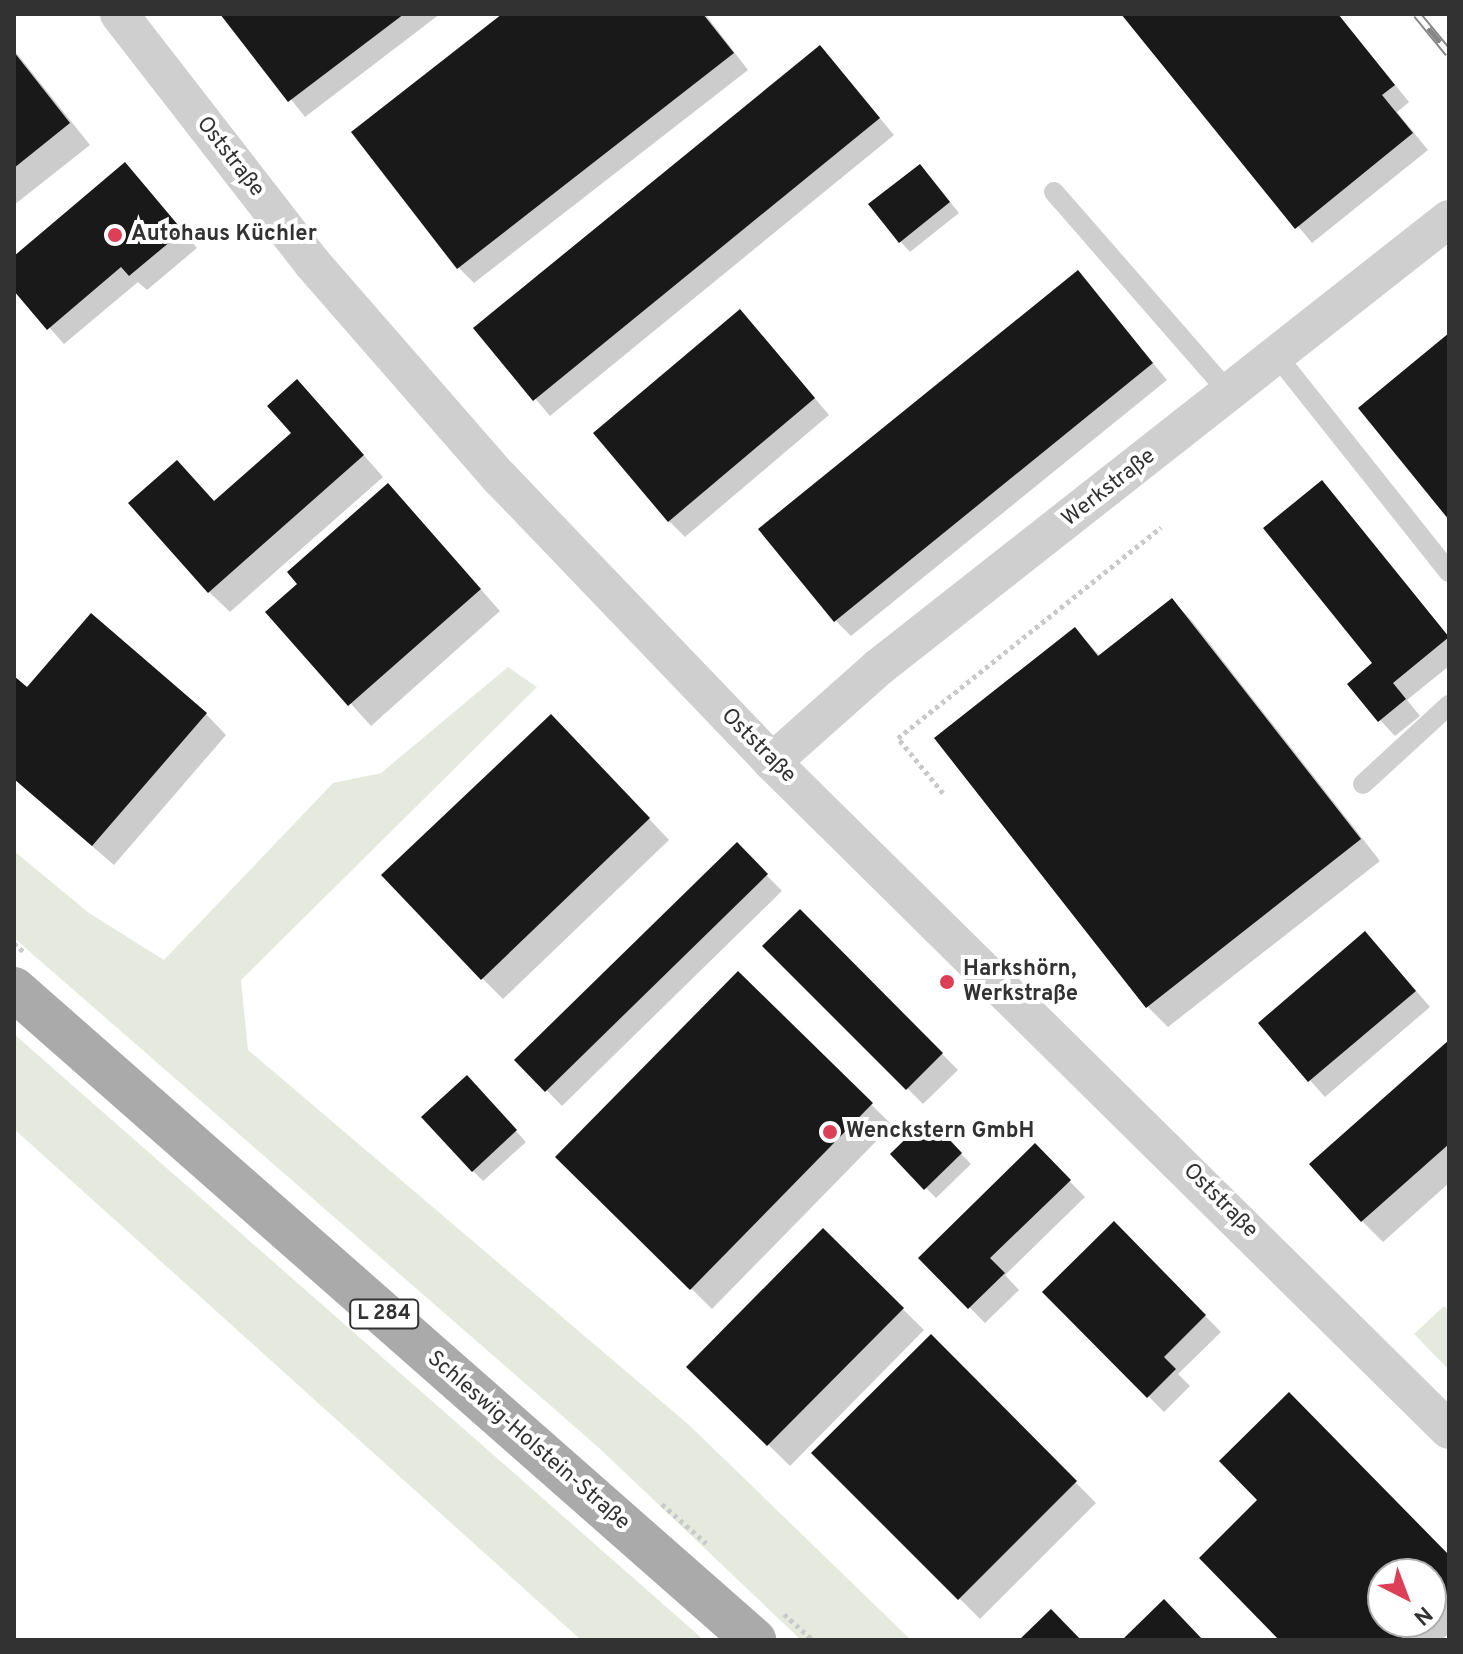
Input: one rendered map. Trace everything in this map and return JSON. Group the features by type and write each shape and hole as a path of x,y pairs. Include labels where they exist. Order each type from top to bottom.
{"main road":[{"name":"Schleswig-Holstein-Straße","path":"14,989 754,1640"}],"street":[{"name":"Oststraße","path":"119,14 356,315 485,462 772,762 1449,1430"},
{"name":"Werkstraße","path":"772,762 879,667 1449,219"}],"lane":[{"path":"1054,192 1230,394"},
{"path":"1277,356 1449,572"},
{"path":"1363,784 1449,705"}],"path":[{"path":"943,793 898,738 1161,527"}],"shaded area":[{"path":"508,667 537,687 241,980 248,1050 688,1424 911,1640 801,1640 598,1447 14,938 14,851 89,913 164,960 333,783 381,773"},
{"path":"14,1034 704,1640 581,1640 14,1129"},
{"path":"1444,1306 1449,1311 1449,1370 1414,1334"}],"building":[{"path":"220,14 404,14 288,102"},
{"path":"502,14 703,14 734,53 457,269 351,132"},
{"path":"1121,14 1338,14 1395,85 1382,95 1413,133 1295,229"},
{"path":"820,45 880,118 533,401 473,328"},
{"path":"14,52 70,123 14,168"},
{"path":"125,162 183,231 129,276 121,267 47,330 14,291 14,256"},
{"path":"920,164 950,202 899,243 868,204"},
{"path":"1078,270 1153,363 834,622 758,529"},
{"path":"740,309 815,398 668,522 593,433"},
{"path":"1449,333 1449,520 1358,408"},
{"path":"297,379 364,455 208,593 128,503 177,460 214,501 291,433 267,406"},
{"path":"1322,480 1449,637 1393,683 1406,699 1378,722 1347,684 1372,663 1263,528"},
{"path":"388,483 481,589 348,706 265,612 297,584 287,572"},
{"path":"1172,598 1361,839 1146,1008 934,738 1075,627 1098,656"},
{"path":"91,613 207,713 92,846 14,779 14,676 27,687"},
{"path":"551,714 650,818 481,980 381,875"},
{"path":"737,842 768,874 545,1092 514,1060"},
{"path":"800,909 943,1053 906,1090 762,946"},
{"path":"1365,931 1416,991 1308,1082 1258,1023"},
{"path":"738,971 873,1103 690,1290 555,1157"},
{"path":"1449,1040 1449,1144 1361,1222 1309,1164"},
{"path":"467,1075 517,1130 472,1172 421,1117"},
{"path":"928,1117 962,1153 924,1190 890,1154"},
{"path":"1035,1143 1071,1180 990,1258 1005,1273 968,1309 918,1258"},
{"path":"1114,1221 1206,1315 1164,1357 1176,1369 1147,1398 1042,1292"},
{"path":"823,1228 904,1308 767,1446 686,1367"},
{"path":"931,1334 1077,1481 958,1600 811,1453"},
{"path":"1289,1392 1449,1555 1449,1592 1447,1594 1447,1558 1367,1558 1367,1638 1402,1638 1400,1640 1279,1640 1199,1558 1257,1500 1219,1461"},
{"path":"1164,1599 1203,1640 1122,1640"},
{"path":"1051,1609 1081,1640 1019,1640"}],"railway":[{"path":"1417,14 1449,53"}],"place":[{"name":"Autohaus Küchler","path":"115,235"},
{"name":"Harkshörn, Werkstraße","path":"947,982"},
{"name":"Wenckstern GmbH","path":"830,1132"}]}
